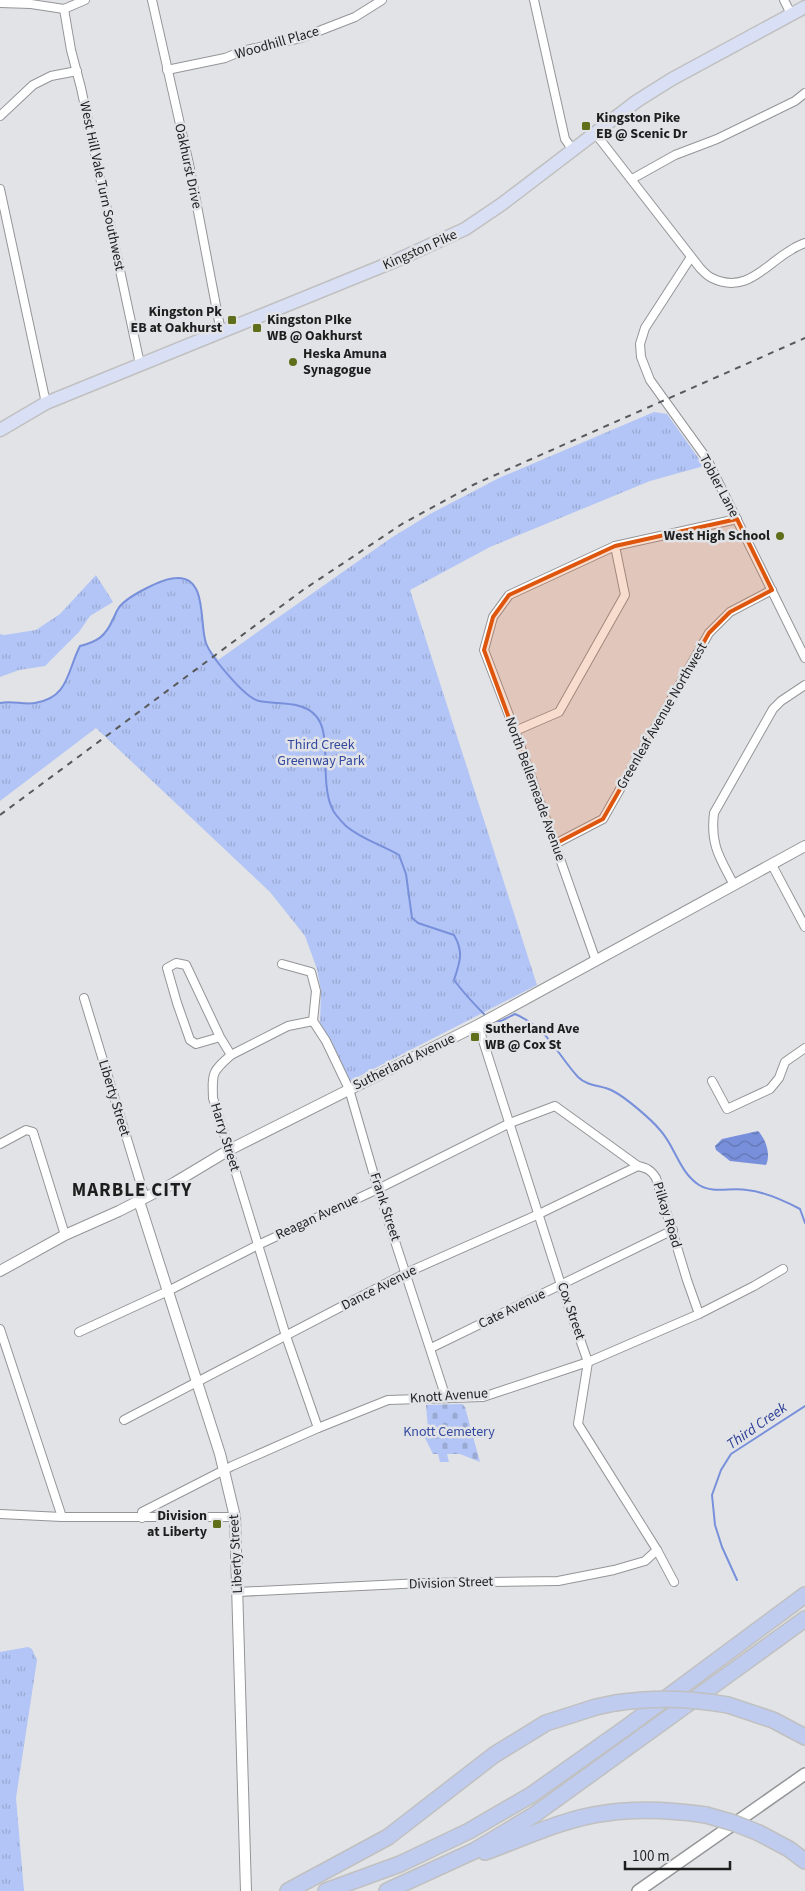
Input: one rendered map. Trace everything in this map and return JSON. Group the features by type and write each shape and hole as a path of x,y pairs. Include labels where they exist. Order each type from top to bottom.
{"highway":[{"path":"326,1891 400,1864 469,1831 531,1795 627,1727 805,1595"},
{"path":"387,1891 474,1850 534,1815 805,1619"},
{"path":"288,1891 388,1837 494,1755 546,1723 588,1709 615,1702 677,1698 728,1705 761,1716 805,1737"},
{"path":"414,1879 562,1824 604,1813 644,1809 674,1810 706,1815 734,1823 759,1833 789,1849 805,1861"}],"main road":[{"name":"Kingston Pike","path":"0,430 46,403 395,261 482,220 637,101 672,79 805,7"},
{"path":"638,1891 805,1774"}],"street":[{"path":"0,3 64,8 85,0"},
{"name":"Oakhurst Drive","path":"152,0 189,164 222,332"},
{"name":"Woodhill Place","path":"167,70 225,58 242,51 301,38 355,17 382,0"},
{"path":"534,0 565,139 573,150"},
{"path":"784,0 790,14"},
{"name":"West Hill Vale Turn Southwest","path":"64,8 71,50 140,364"},
{"path":"0,116 33,85 51,76 77,71"},
{"path":"632,179 674,155 717,139 795,101 805,93"},
{"path":"594,133 632,179 691,257 712,278 727,282 741,281 759,274 790,250 805,243"},
{"path":"0,189 46,403"},
{"name":"Tobler Lane","path":"691,257 644,328 640,344 644,368 663,400 707,458 805,658"},
{"path":"515,731 559,712 625,595 615,546 737,519"},
{"name":"North Bellemeade Avenue","path":"596,961 515,731 484,650 493,617 509,595 615,546"},
{"name":"Greenleaf Avenue Northwest","path":"555,844 602,819 709,633 730,612 772,590"},
{"path":"734,885 714,846 712,828 714,813 773,709 781,700 805,685"},
{"name":"Sutherland Avenue","path":"0,1271 65,1235 142,1199 229,1150 478,1025 805,846"},
{"path":"772,865 805,927"},
{"path":"220,1037 196,1044 190,1040 167,968 176,963 186,965 220,1037 231,1055"},
{"path":"282,964 311,972 316,991 313,1021"},
{"name":"Liberty Street","path":"84,998 168,1291 225,1470 235,1517 246,1891"},
{"name":"Harry Street","path":"313,1021 288,1026 231,1055 215,1069 212,1079 213,1098 286,1336 318,1428"},
{"name":"Frank Street","path":"313,1021 326,1041 349,1090 378,1189 446,1398"},
{"name":"Cox Street","path":"478,1025 561,1285 588,1362 578,1424 657,1550 674,1582"},
{"path":"712,1081 727,1109 770,1088 779,1078 785,1062 805,1048"},
{"name":"Reagan Avenue","path":"79,1332 168,1291 258,1244 378,1189 510,1123 555,1106"},
{"name":"Pilkay Road","path":"555,1106 638,1166 647,1168 656,1178 699,1314"},
{"path":"0,1144 26,1130 33,1132 65,1235"},
{"name":"Dance Avenue","path":"124,1420 406,1273 539,1214 638,1166"},
{"name":"Cate Avenue","path":"431,1348 673,1230"},
{"name":"Knott Avenue","path":"142,1515 225,1470 318,1428 388,1400 482,1397 588,1362 699,1314 783,1269"},
{"path":"0,1329 62,1517"},
{"path":"0,1514 62,1517 142,1515 235,1517"},
{"name":"Division Street","path":"238,1592 422,1583 558,1581 614,1570 645,1561 657,1550"}],"highlighted area":[{"path":"737,519 772,590 730,612 709,633 603,819 555,844 484,650 493,617 509,595 615,546"}],"green space":[{"name":"Third Creek Greenway Park","path":"654,412 667,414 704,466 650,481 490,547 410,590 537,985 350,1081 320,1023 321,991 317,969 305,936 270,892 96,728 0,801 0,703 35,703 55,696 69,674 80,646 95,642 106,633 117,609 127,599 156,584 176,578 188,579 198,593 206,644 218,660 391,538 430,514 499,478"},
{"path":"96,575 113,602 90,616 79,632 45,666 19,670 0,677 0,634 36,630 60,614"},
{"name":"Knott Cemetery","path":"462,1404 465,1407 480,1462 460,1454 447,1454 449,1462 440,1462 438,1454 433,1454 425,1438 428,1429 426,1405"},
{"path":"28,1647 32,1649 37,1660 16,1798 24,1891 0,1891 0,1652"}],"water":[{"path":"758,1131 767,1147 768,1157 766,1165 730,1161 716,1150 715,1146 722,1139"}],"waterway":[{"name":"Third Creek","path":"0,703 35,703 55,696 65,682 80,646 96,640 104,634 122,604 136,594 163,581 177,578 187,580 194,585 198,593 206,643 214,658 237,685 259,701 297,705 311,711 316,716 324,734 327,786 329,801 333,810 340,820 352,831 399,855 406,874 412,918 418,923 454,935 460,952 454,980 484,1014"},
{"name":"Third Creek","path":"495,1021 501,1021 515,1014 527,1020 544,1034 578,1077 591,1084 609,1089 631,1103 651,1120 665,1136 682,1166 692,1180 699,1185 716,1190 741,1189 754,1191 774,1197 800,1209 805,1223"},
{"name":"Third Creek","path":"737,1580 722,1547 715,1525 712,1495 721,1470 731,1454 805,1406"}],"railway":[{"path":"0,815 303,590 402,524 475,484 805,338"}],"place":[{"name":"Kingston Pike EB @ Scenic Dr","path":"586,126"},
{"name":"Kingston Pk EB at Oakhurst","path":"232,320"},
{"name":"Kingston PIke WB @ Oakhurst","path":"257,328"},
{"name":"Heska Amuna Synagogue","path":"293,362"},
{"name":"West High School","path":"780,536"},
{"name":"Sutherland Ave WB @ Cox St","path":"475,1037"},
{"name":"Division at Liberty","path":"217,1524"}],"district":[{"name":"MARBLE CITY","path":"132,1190"}]}
